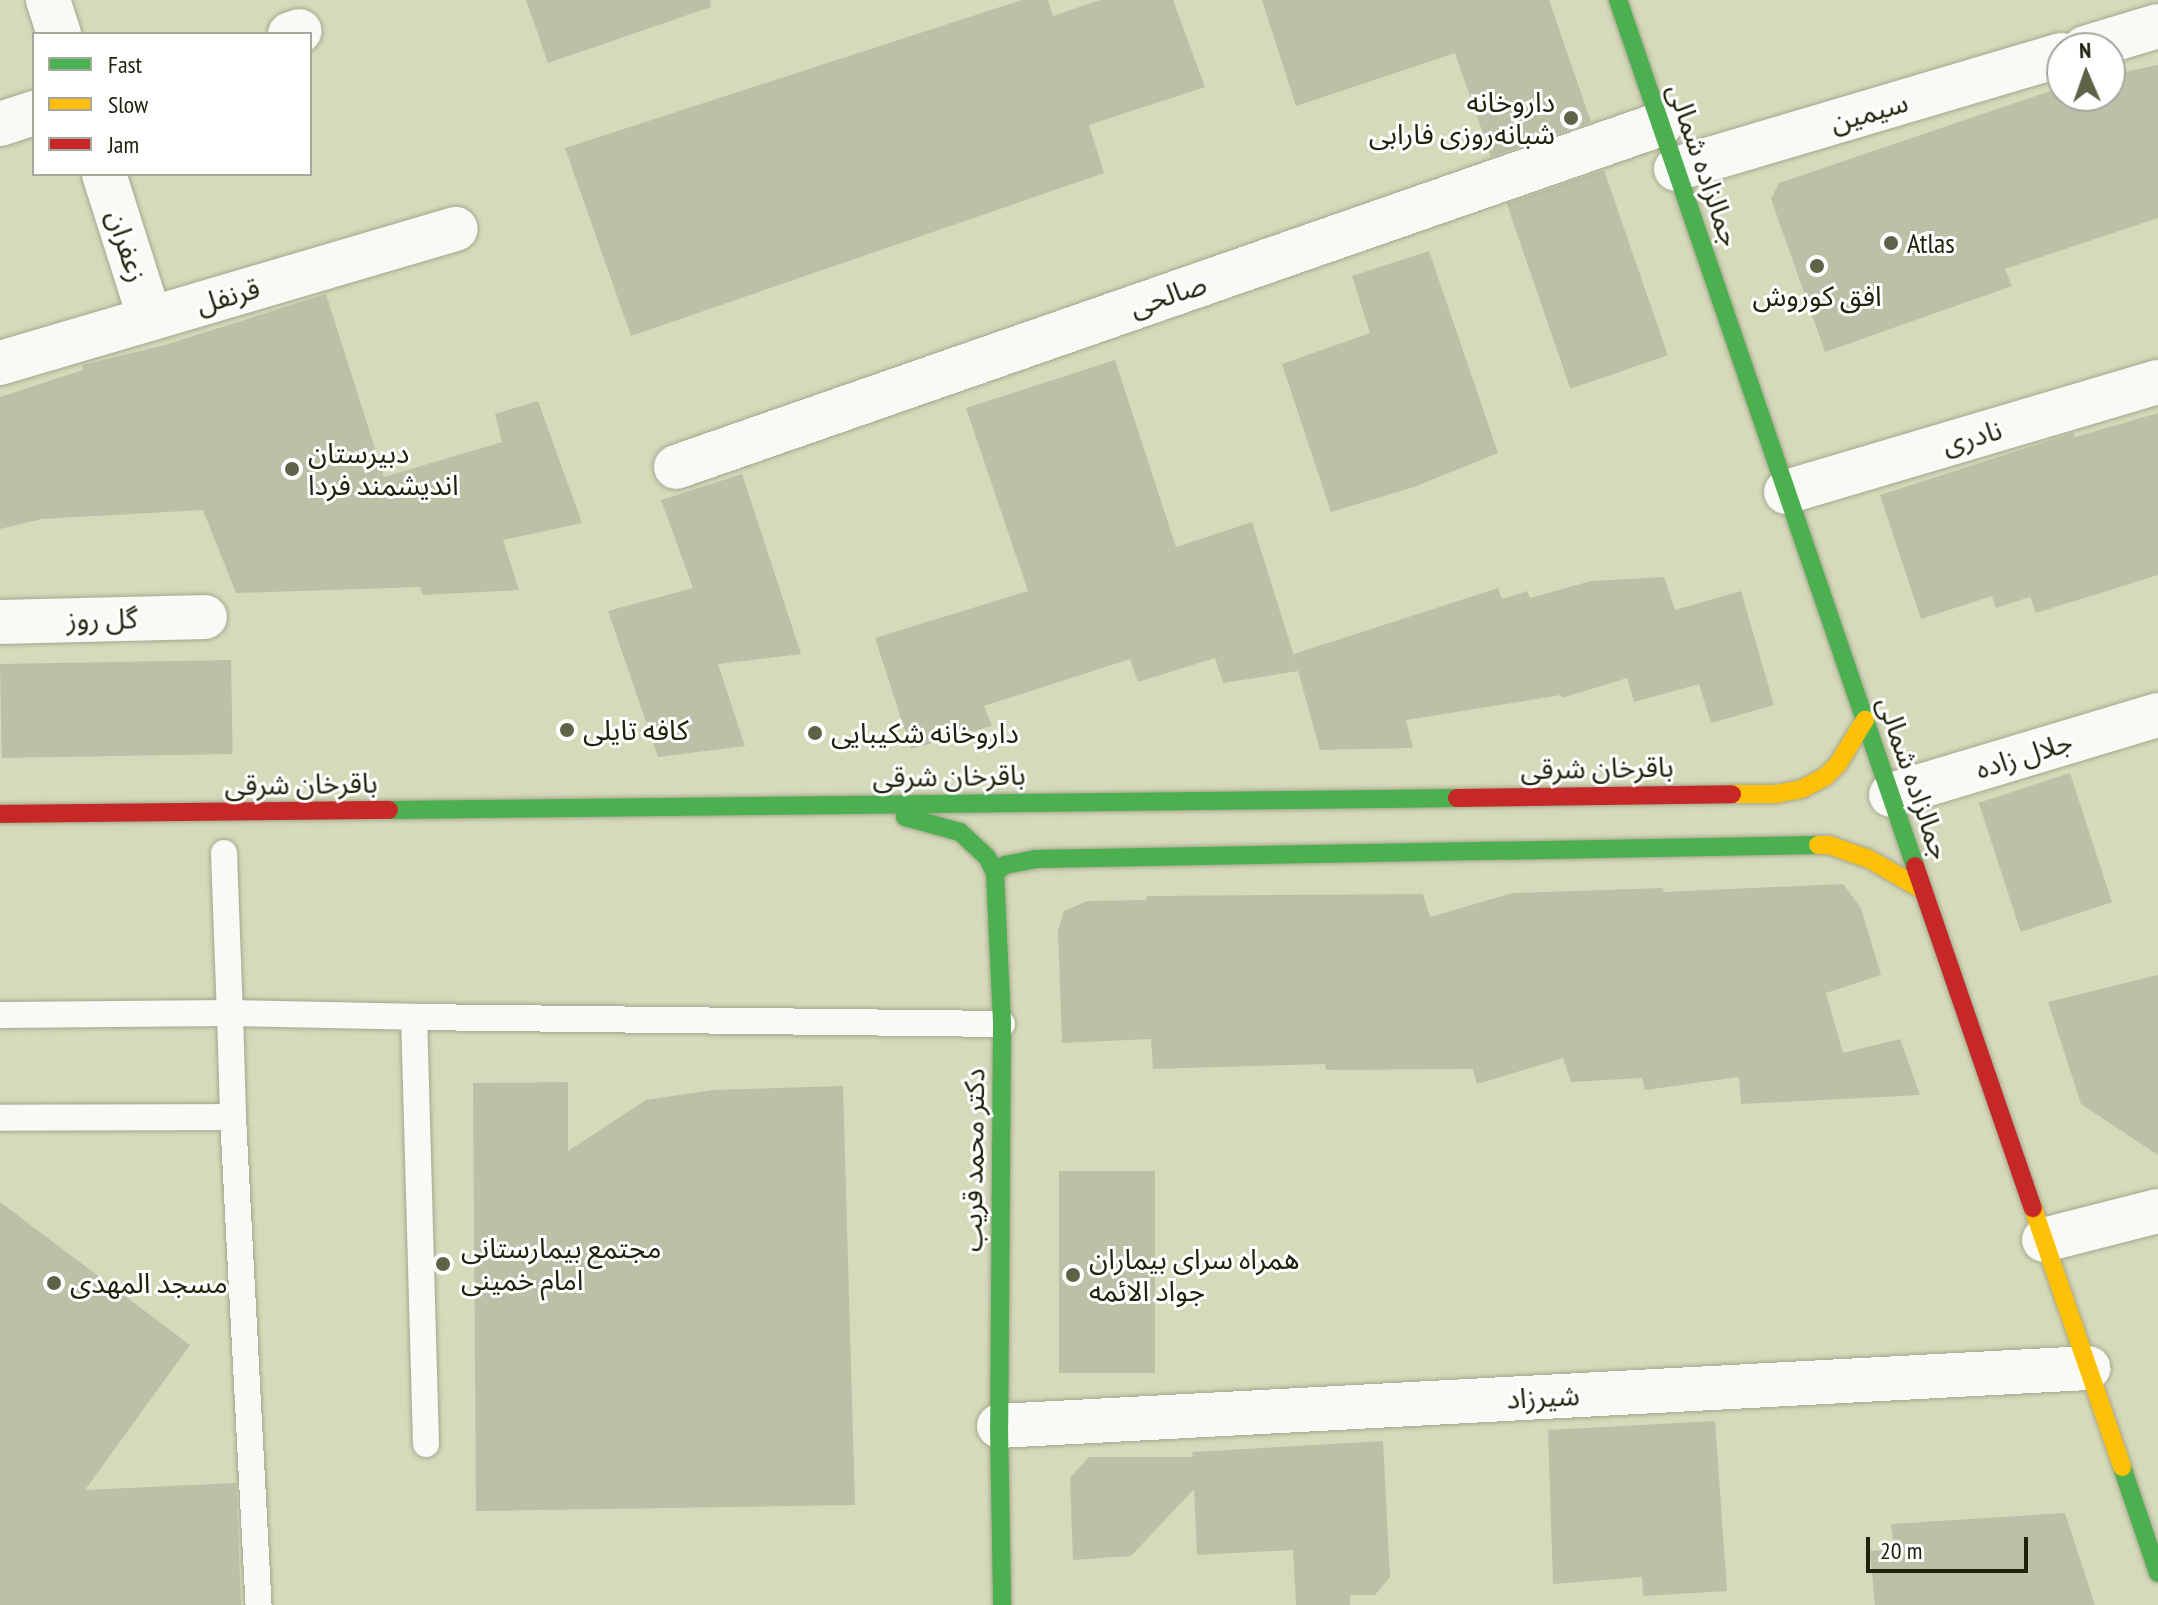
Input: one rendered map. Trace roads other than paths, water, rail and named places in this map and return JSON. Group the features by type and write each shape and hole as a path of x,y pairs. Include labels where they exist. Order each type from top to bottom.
{"street":[{"path":"48,0 58,32"},
{"name":"جمالزاده شمالی","path":"1618,0 2158,1573"},
{"path":"2126,36 2158,26"},
{"name":"سیمین","path":"1676,169 2046,60"},
{"path":"0,124 32,114"},
{"name":"صالحی","path":"676,467 1661,124"},
{"name":"زعفران","path":"105,176 150,319"},
{"name":"قرنفل","path":"0,363 456,229"},
{"name":"نادری","path":"1786,492 2158,382"},
{"name":"گل روز","path":"0,622 205,617"},
{"name":"جلال زاده","path":"1891,795 2158,715"},
{"name":"باقرخان شرقی","path":"0,814 1776,794 1802,789 1825,777 1838,764 1865,720"},
{"path":"860,805 960,832 987,857 995,873 1005,865 1035,859 1829,845 1869,859 1923,890"},
{"name":"دکتر محمد قریب","path":"995,873 1002,1024 999,1426 1002,1605"},
{"path":"2044,1240 2158,1211"},
{"name":"شیرزاد","path":"999,1426 2088,1368"}],"lane":[{"path":"224,853 233,1117 259,1605"},
{"path":"0,1015 230,1013 1002,1024"},
{"path":"414,1017 426,1444"},
{"path":"0,1118 233,1117"}],"place":[{"name":"داروخانه شبانه‌روزی فارابی","path":"1571,118"},
{"name":"Atlas","path":"1891,243"},
{"name":"افق کوروش","path":"1817,266"},
{"name":"دبیرستان اندیشمند فردا","path":"292,469"},
{"name":"کافه تایلی","path":"567,730"},
{"name":"داروخانه شکیبایی","path":"815,733"},
{"name":"مجتمع بیمارستانی امام خمینی","path":"443,1264"},
{"name":"همراه سرای بیماران جواد الائمه","path":"1073,1275"},
{"name":"مسجد المهدی","path":"54,1283"}]}
